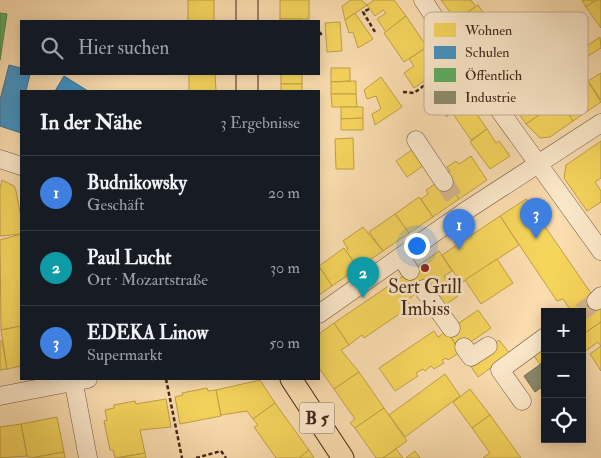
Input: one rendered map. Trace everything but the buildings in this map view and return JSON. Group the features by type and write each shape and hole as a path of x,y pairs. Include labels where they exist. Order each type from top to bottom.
{"main road":[{"path":"247,0 247,20"},
{"path":"247,75 247,90"},
{"name":"B 5","path":"292,380 343,458"}],"street":[{"path":"423,0 431,12"},
{"path":"504,115 601,251"},
{"path":"320,313 405,264 460,207 540,164 601,123"},
{"path":"416,140 444,182"},
{"path":"0,159 20,166"},
{"path":"423,289 451,328"},
{"path":"522,402 500,370 541,341"},
{"path":"464,346 471,357 488,346"},
{"path":"0,396 78,380 88,458"}],"path":[{"path":"369,8 363,12 375,32"},
{"path":"403,92 414,93 424,86"},
{"path":"166,380 182,458"},
{"path":"196,458 220,452 226,458"}],"tunnel":[{"path":"444,182 456,201"},
{"path":"586,308 596,301"}],"place":[{"name":"EDEKA Linow","path":"536,239"},
{"name":"Budnikowsky","path":"459,250"},
{"name":"Sert Grill Imbiss","path":"425,268"},
{"name":"Paul Lucht","path":"363,298"}]}
